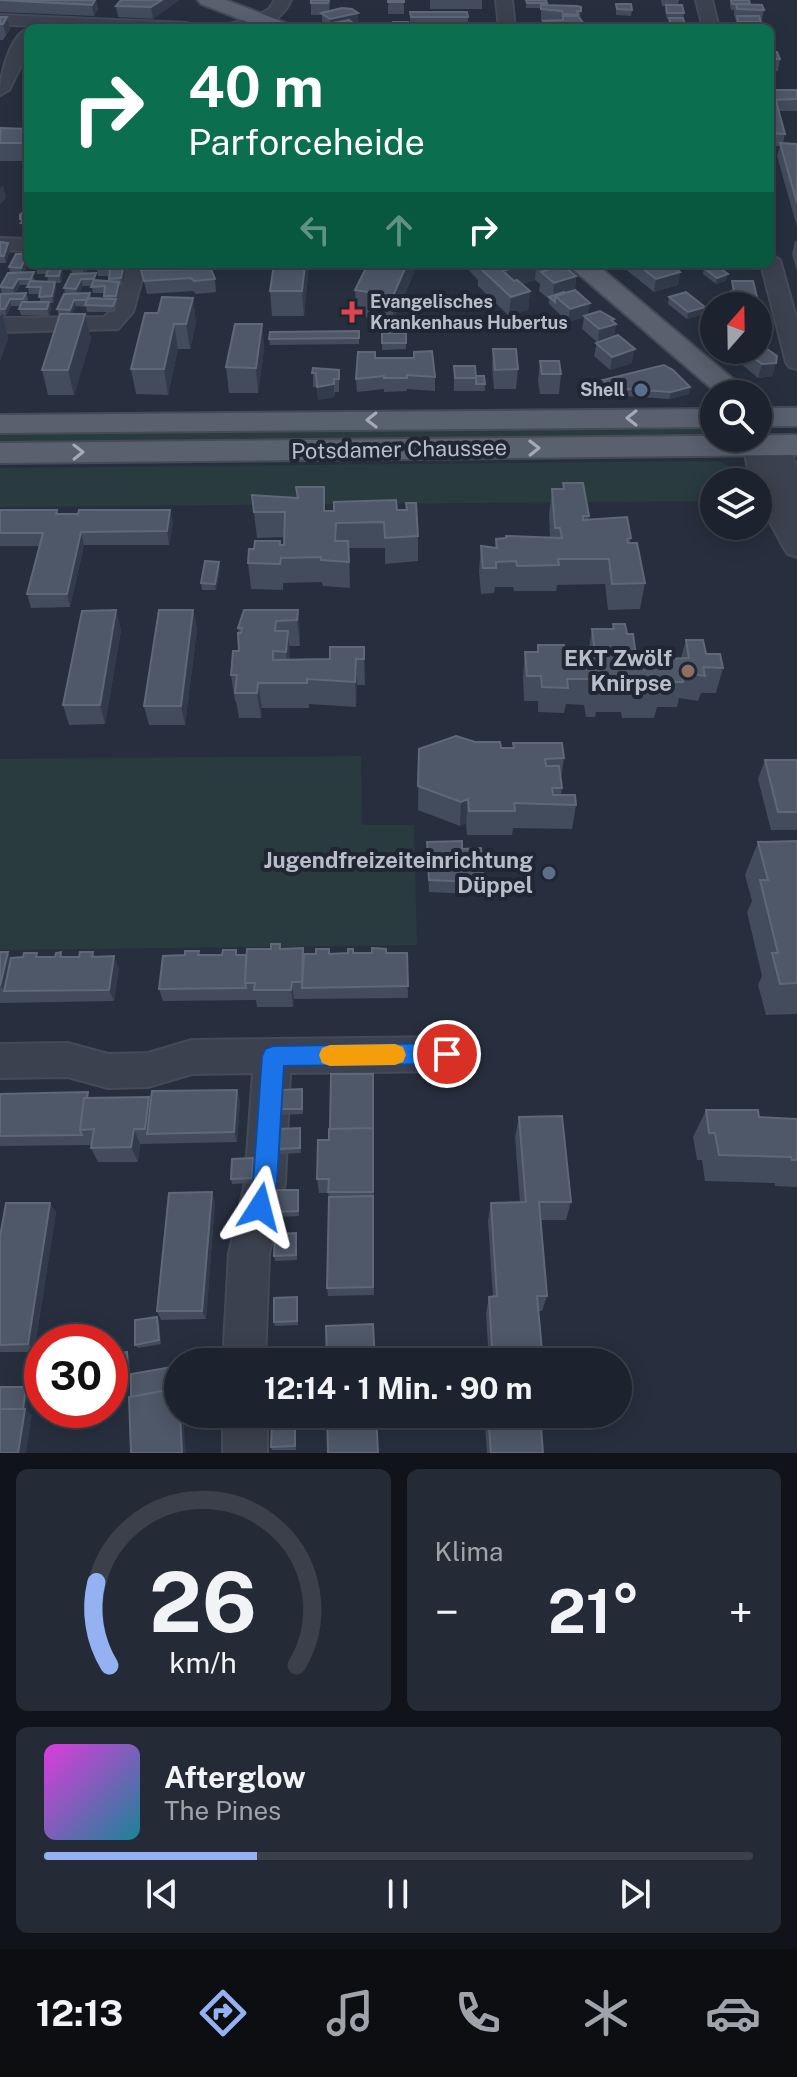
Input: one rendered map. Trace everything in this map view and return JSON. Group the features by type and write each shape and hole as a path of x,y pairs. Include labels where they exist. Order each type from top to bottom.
{"main road":[{"path":"208,0 271,24"},
{"path":"585,268 719,380"},
{"name":"Potsdamer Chaussee","path":"772,432 797,417"},
{"name":"Potsdamer Chaussee","path":"0,424 700,418"},
{"name":"Potsdamer Chaussee","path":"0,453 700,437"}],"street":[{"path":"246,24 278,11 283,0"},
{"path":"504,0 507,24"},
{"path":"704,0 710,24"},
{"path":"0,20 24,26"},
{"path":"0,90 24,42"},
{"path":"0,244 24,245"},
{"path":"0,325 110,324 122,312 135,268"},
{"path":"772,268 797,362"},
{"path":"772,445 785,468 797,520"},
{"path":"761,452 757,465 797,548"},
{"path":"0,1061 68,1060 108,1071 148,1070 192,1057 447,1054"},
{"path":"245,1348 249,1254 265,1183 273,1056"},
{"path":"245,1428 245,1453"}],"shaded area":[{"path":"700,421 700,438 0,448 0,428"},
{"path":"718,461 733,468 700,468 700,501 0,507 0,468"},
{"path":"361,756 362,825 414,825 417,945 0,950 0,759"}],"building":[{"path":"0,0 95,0 92,5"},
{"path":"121,0 162,0 151,7 116,6"},
{"path":"311,0 329,0 328,3 311,3"},
{"path":"526,0 546,0 547,3 527,3"},
{"path":"731,0 749,0 750,4 732,4"},
{"path":"616,4 631,4 632,10 617,9"},
{"path":"736,4 762,5 764,10 737,9"},
{"path":"541,5 577,6 581,7 581,11 577,11 578,15 563,14 562,11 541,9"},
{"path":"666,5 682,5 684,13 667,13"},
{"path":"342,8 358,13 330,19 321,13"},
{"path":"410,12 467,12 468,17 411,17"},
{"path":"563,16 578,16 584,24 544,24 543,21 563,20"},
{"path":"737,16 759,16 761,22 738,22"},
{"path":"669,18 683,18 685,24 670,24"},
{"path":"349,20 354,24 334,24"},
{"path":"774,90 797,90 797,99 774,100"},
{"path":"774,101 776,101 785,134 774,133"},
{"path":"1,128 24,129 24,143 0,143"},
{"path":"780,143 797,144 797,203"},
{"path":"0,242 8,243 4,256 0,256"},
{"path":"16,254 23,254 21,268 9,267"},
{"path":"49,268 61,268 59,276 46,276"},
{"path":"123,268 121,278 109,279 110,269 97,269"},
{"path":"273,268 305,268 302,291 270,291"},
{"path":"366,268 405,268 393,296 355,290"},
{"path":"480,268 512,268 503,271 530,291 511,297"},
{"path":"545,268 566,268 576,276 554,283 541,272 547,270"},
{"path":"642,268 675,268 680,272 656,279"},
{"path":"704,268 720,268 728,274 717,278"},
{"path":"211,269 215,279 194,281 191,278 144,281 141,270"},
{"path":"34,272 31,279 18,279 13,288 0,287 8,273"},
{"path":"96,273 94,279 81,279 76,289 64,288 71,274"},
{"path":"94,280 119,282 116,296 104,296 105,286 91,287"},
{"path":"30,281 55,282 52,296 39,297 41,287 27,287"},
{"path":"732,281 753,281 756,292 731,291 734,291"},
{"path":"575,290 590,303 570,309 555,296"},
{"path":"686,292 700,303 700,308 688,312 669,297"},
{"path":"26,293 23,299 10,299 5,309 0,309 0,294"},
{"path":"90,293 88,298 116,299 113,306 85,305 87,300 74,300 70,310 57,309 64,294"},
{"path":"162,297 193,298 186,324 174,324 164,369 131,369 145,313 158,313"},
{"path":"22,302 49,302 47,309 19,309"},
{"path":"600,311 614,319 611,320 616,324 599,329 584,316"},
{"path":"60,314 85,314 68,370 42,370"},
{"path":"235,324 262,324 256,368 226,367"},
{"path":"359,331 359,338 269,339 270,332"},
{"path":"382,333 406,333 406,343 382,343"},
{"path":"618,335 635,349 612,357 596,343"},
{"path":"493,349 516,349 518,369 495,370"},
{"path":"432,351 435,377 407,375 407,378 384,376 356,379 358,352 375,352 375,358 414,358 414,352"},
{"path":"772,352 777,356 776,363 772,363"},
{"path":"540,361 559,361 561,374 542,374"},
{"path":"664,365 690,387 671,392 598,387 607,383 603,380"},
{"path":"454,366 475,366 476,378 455,378"},
{"path":"313,368 339,370 339,379 334,379 334,384 317,387"},
{"path":"476,376 484,376 485,384 476,384"},
{"path":"563,483 583,483 589,516 583,516 583,520 627,517 631,538 627,539 628,543 637,543 645,583 612,584 609,559 558,559 559,565 517,566 516,561 496,562 496,568 483,568 481,546 497,548 496,539 506,536 562,538 560,528 555,528 552,489 564,489"},
{"path":"296,487 324,487 324,511 334,511 334,502 396,500 397,510 407,510 406,503 416,503 418,536 385,538 384,522 336,523 335,541 348,541 349,562 321,560 321,557 281,558 280,564 248,563 249,549 254,549 255,541 280,541 280,545 284,545 285,512 254,512 252,495 298,498"},
{"path":"0,510 57,510 56,514 78,514 79,510 170,510 167,531 81,532 67,594 27,594 43,533 0,533"},
{"path":"205,561 219,562 215,584 201,583"},
{"path":"116,610 100,705 63,705 82,611"},
{"path":"159,610 193,610 181,706 144,706"},
{"path":"244,610 298,610 297,620 276,621 275,631 288,631 286,652 273,651 273,660 330,659 330,647 364,647 364,659 356,659 355,682 307,679 307,683 258,683 257,693 235,693 237,675 231,675 233,651 239,651 238,633 242,628 238,628"},
{"path":"613,624 625,624 627,634 633,634 637,664 644,664 644,660 689,658 686,640 703,640 706,654 720,654 723,668 703,667 705,676 681,672 683,682 659,682 660,693 627,693 626,687 599,687 600,692 590,692 589,679 567,679 568,688 542,687 541,676 527,676 525,652 538,652 538,645 564,645 566,661 596,662 592,629 614,629"},
{"path":"456,736 475,742 500,742 501,748 514,748 513,743 562,743 564,758 545,759 546,766 559,766 562,788 552,788 553,795 575,795 576,805 514,803 515,811 469,811 468,799 461,802 418,786 419,749"},
{"path":"765,760 797,760 797,812 778,812"},
{"path":"462,841 462,849 481,848 483,876 472,876 472,882 429,880 427,842"},
{"path":"797,841 797,983 780,984 772,953 778,953 760,880 768,880 758,842"},
{"path":"271,944 280,944 280,949 303,948 302,982 292,982 291,990 254,990 255,983 245,983 247,949 271,949"},
{"path":"372,948 386,949 386,953 407,953 408,986 302,988 304,954 316,954 316,949 329,949 329,954 348,953 348,949 353,949 353,953 372,953"},
{"path":"223,950 236,950 236,955 246,955 246,988 159,989 163,956 185,955 185,951 199,951 198,955 222,955"},
{"path":"0,952 8,952 0,986"},
{"path":"61,952 60,957 79,957 80,952 93,952 92,957 114,956 109,990 4,991 11,958 23,957 24,953 37,953 36,957 55,957 56,953"},
{"path":"331,1074 373,1074 373,1128 330,1129"},
{"path":"302,1089 302,1109 281,1109 282,1090"},
{"path":"237,1090 234,1132 147,1134 152,1091"},
{"path":"88,1092 87,1098 84,1098 82,1135 0,1136 0,1094"},
{"path":"149,1097 145,1129 134,1129 131,1147 91,1148 94,1129 80,1130 84,1098"},
{"path":"706,1110 758,1110 759,1117 797,1119 797,1160 791,1157 719,1155 715,1133 709,1133"},
{"path":"562,1116 571,1202 539,1202 547,1296 537,1296 542,1348 492,1348 489,1297 497,1296 491,1203 526,1202 519,1117"},
{"path":"300,1128 300,1148 279,1149 280,1129"},
{"path":"373,1128 373,1192 328,1192 329,1179 317,1179 318,1140 329,1140 329,1129"},
{"path":"253,1158 252,1178 231,1179 232,1159"},
{"path":"277,1190 298,1190 298,1211 276,1212"},
{"path":"212,1192 202,1311 157,1311 169,1193"},
{"path":"373,1196 373,1287 327,1288 329,1197"},
{"path":"6,1203 50,1203 31,1324 24,1324 24,1344 0,1345 0,1237"},
{"path":"296,1233 296,1255 274,1256 275,1234"},
{"path":"297,1297 297,1321 274,1322 274,1298"},
{"path":"157,1317 159,1340 135,1345 135,1320"},
{"path":"373,1324 374,1348 327,1348 326,1326"},
{"path":"164,1368 164,1391 131,1397 131,1374"},
{"path":"0,1387 24,1387 23,1409 0,1409"},
{"path":"164,1391 164,1428 181,1428 182,1453 131,1453 129,1397"},
{"path":"0,1409 24,1409 18,1453 0,1453"},
{"path":"272,1428 295,1428 295,1446 271,1447"},
{"path":"327,1428 377,1428 378,1453 328,1453"},
{"path":"489,1428 541,1428 543,1453 491,1453"}],"slow traffic":[{"path":"330,1055 395,1055"}],"place":[{"name":"Evangelisches Krankenhaus Hubertus","path":"352,312"},
{"name":"Shell","path":"641,390"},
{"name":"EKT Zwölf Knirpse","path":"688,671"},
{"name":"Jugendfreizeiteinrichtung Düppel","path":"549,873"}],"route":[{"path":"260,1207 265,1183 273,1056 447,1054"}]}
